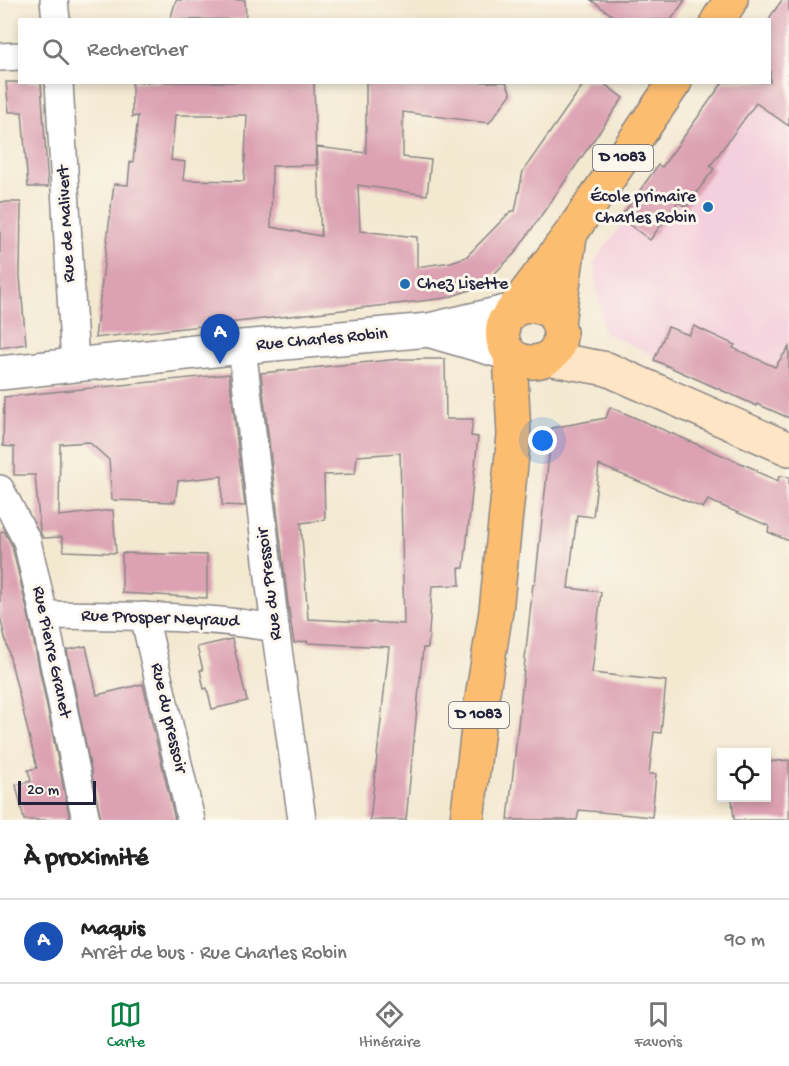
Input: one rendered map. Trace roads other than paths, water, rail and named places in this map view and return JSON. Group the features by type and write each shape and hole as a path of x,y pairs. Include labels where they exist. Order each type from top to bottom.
{"main road":[{"path":"719,18 731,0"},
{"name":"D 1083","path":"468,820 481,704 496,612 514,435 510,354 504,345 502,330 508,316 571,233 666,86"},
{"name":"D 1083","path":"514,435 547,358 553,354 560,339 558,323 571,233"},
{"path":"514,310 530,305 539,306 552,314 558,323 607,369"},
{"path":"510,354 524,362 532,363 547,358 607,369 789,449"},
{"name":"D 1083","path":"489,820 500,712 496,612"}],"street":[{"path":"54,0 56,18"},
{"path":"0,57 18,56"},
{"name":"Rue de Malivert","path":"59,84 75,365"},
{"path":"429,330 514,310"},
{"path":"429,330 510,354"},
{"name":"Rue Charles Robin","path":"0,373 429,330"},
{"name":"Rue du Pressoir","path":"242,347 275,627 302,820"},
{"name":"Rue Pierre Granet","path":"0,489 27,541 86,820"},
{"name":"Rue Prosper Neyraud","path":"44,615 144,616 244,622 275,627"},
{"name":"Rue du pressoir","path":"144,616 191,820"}],"place":[{"name":"École primaire Charles Robin","path":"708,207"},
{"name":"Chez Lisette","path":"405,284"},
{"name":"Maquis","path":"220,364"}]}
